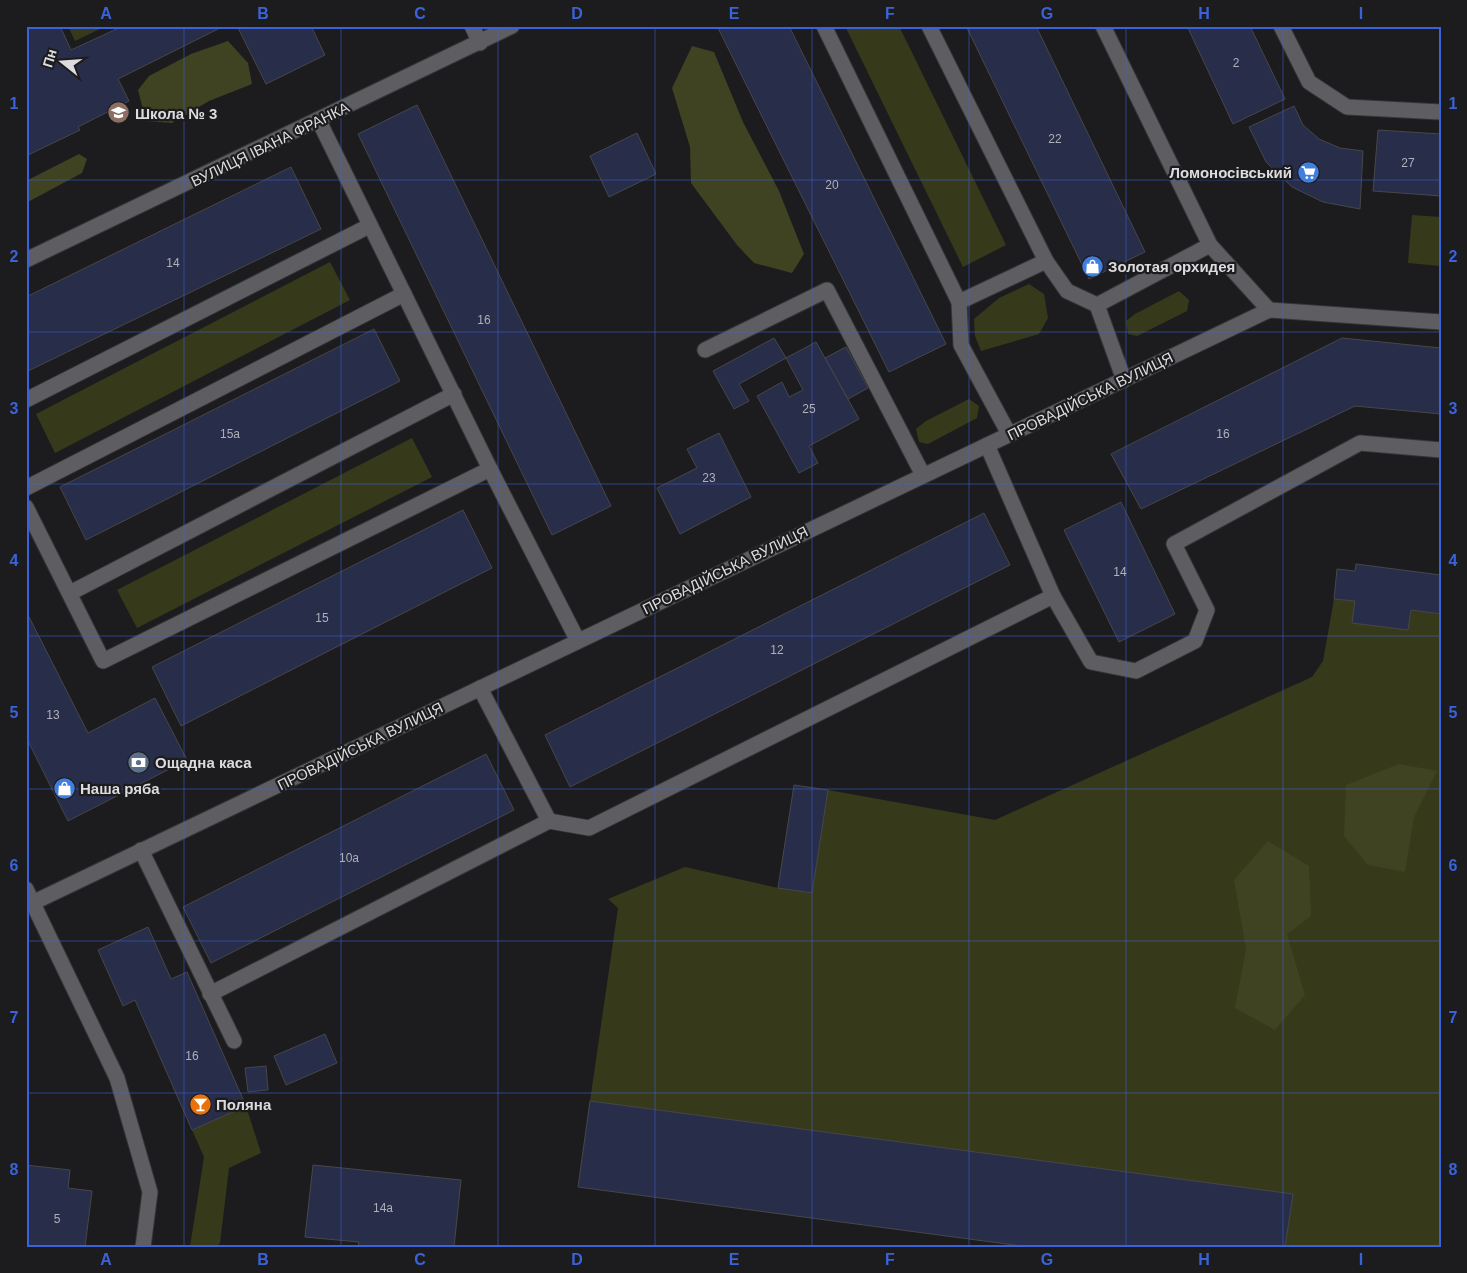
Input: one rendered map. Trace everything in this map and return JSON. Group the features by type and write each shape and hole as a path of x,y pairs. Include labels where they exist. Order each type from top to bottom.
{"street":[{"path":"472,26 480,43"},
{"name":"ВУЛИЦЯ ІВАНА ФРАНКА","path":"26,260 319,121 512,26"},
{"path":"824,26 959,302 961,345 1009,434"},
{"path":"928,26 1046,261 1067,291 1097,305 1124,380"},
{"path":"1103,26 1210,246 1269,310"},
{"path":"1281,26 1308,82 1347,107 1441,112"},
{"path":"319,121 490,469 578,641"},
{"path":"26,400 369,226"},
{"path":"1097,305 1210,246"},
{"path":"959,302 1046,261"},
{"path":"706,350 827,290 923,475"},
{"path":"26,488 404,294"},
{"name":"ПРОВАДІЙСЬКА ВУЛИЦЯ","path":"29,899 141,850 1269,310 1441,322"},
{"path":"70,593 454,394"},
{"path":"987,445 1053,596 1091,662 1136,671 1195,641 1207,610 1174,544 1360,443 1441,450"},
{"path":"26,507 103,661 490,469"},
{"path":"210,994 549,821 589,828 1053,596"},
{"path":"480,688 549,821"},
{"path":"141,850 234,1041"},
{"path":"29,899 117,1078 150,1192 143,1247"}],"green space":[{"path":"68,26 106,26 75,41"},
{"path":"845,26 899,26 1006,245 963,267"},
{"path":"228,41 248,63 252,84 209,101 172,123 146,121 138,90 149,76 191,54"},
{"path":"692,46 714,52 743,122 779,191 804,254 792,273 754,263 737,245 691,183 690,147 672,88"},
{"path":"79,154 87,159 82,173 26,203 26,181"},
{"path":"1412,215 1441,217 1441,266 1408,263"},
{"path":"330,262 350,300 55,453 36,414"},
{"path":"1029,284 1044,294 1048,318 1039,334 981,351 975,336 974,319 999,298"},
{"path":"1179,291 1189,300 1187,311 1137,336 1128,334 1126,321 1135,314"},
{"path":"969,399 979,406 977,418 928,444 919,442 916,429 926,421"},
{"path":"412,438 432,477 137,628 117,590"},
{"path":"1334,599 1355,601 1408,630 1411,610 1441,614 1441,1247 1285,1247 1292,1194 590,1101 618,908 608,899 685,867 778,888 812,893 828,790 995,820 1312,677 1323,661"},
{"path":"1399,764 1437,771 1414,817 1405,872 1368,865 1344,836 1346,785"},
{"path":"1268,841 1309,866 1311,916 1287,934 1305,995 1275,1030 1235,1008 1246,949 1234,880"},
{"path":"246,1106 261,1153 229,1168 220,1243 216,1247 190,1247 204,1157 192,1130"}],"building":[{"path":"26,26 60,26 71,50 123,26 224,26 118,79 129,101 78,127 80,130 26,156"},
{"path":"237,26 311,26 325,55 266,84"},
{"path":"717,26 789,26 946,344 889,372"},
{"path":"966,26 1036,26 1145,252 1089,279"},
{"path":"1187,26 1250,26 1285,99 1233,124"},
{"path":"417,105 611,506 552,535 358,134"},
{"path":"1294,106 1303,125 1319,139 1340,148 1363,151 1360,209 1323,202 1292,187 1266,162 1249,127"},
{"path":"1378,130 1441,134 1441,196 1373,191"},
{"path":"637,133 656,174 609,197 590,156"},
{"path":"291,167 321,229 26,372 26,297"},
{"path":"374,329 400,381 86,540 60,487"},
{"path":"774,338 786,358 739,384 749,401 734,409 713,371"},
{"path":"1342,338 1441,348 1441,414 1355,406 1141,509 1111,454"},
{"path":"816,342 859,419 809,446 818,463 799,473 757,396 782,382 789,397 803,390 786,358"},
{"path":"846,347 868,388 848,399 825,358"},
{"path":"719,433 751,497 680,534 657,488 697,468 687,449"},
{"path":"1121,502 1175,614 1119,642 1064,530"},
{"path":"463,510 492,568 181,726 152,667"},
{"path":"984,513 1010,565 570,787 545,735"},
{"path":"1356,564 1441,575 1441,614 1411,610 1408,630 1352,623 1355,601 1334,599 1337,569 1355,571"},
{"path":"26,611 88,733 155,698 187,760 68,821 26,737"},
{"path":"486,754 514,810 211,963 183,907"},
{"path":"794,785 828,790 812,893 778,888"},
{"path":"148,927 171,979 187,972 246,1106 192,1130 135,1000 123,1006 98,950"},
{"path":"325,1034 337,1063 286,1085 274,1056"},
{"path":"266,1066 268,1090 248,1092 245,1068"},
{"path":"590,1101 1293,1194 1285,1247 1029,1247 578,1187"},
{"path":"26,1165 70,1170 68,1188 92,1191 85,1247 26,1247"},
{"path":"313,1165 461,1180 454,1247 358,1247 359,1242 305,1237"}],"place":[{"name":"Школа № 3","path":"119,113"},
{"name":"Ломоносівський","path":"1308,172"},
{"name":"Золотая орхидея","path":"1092,266"},
{"name":"Ощадна каса","path":"139,762"},
{"name":"Наша ряба","path":"64,788"},
{"name":"Поляна","path":"200,1104"}]}
